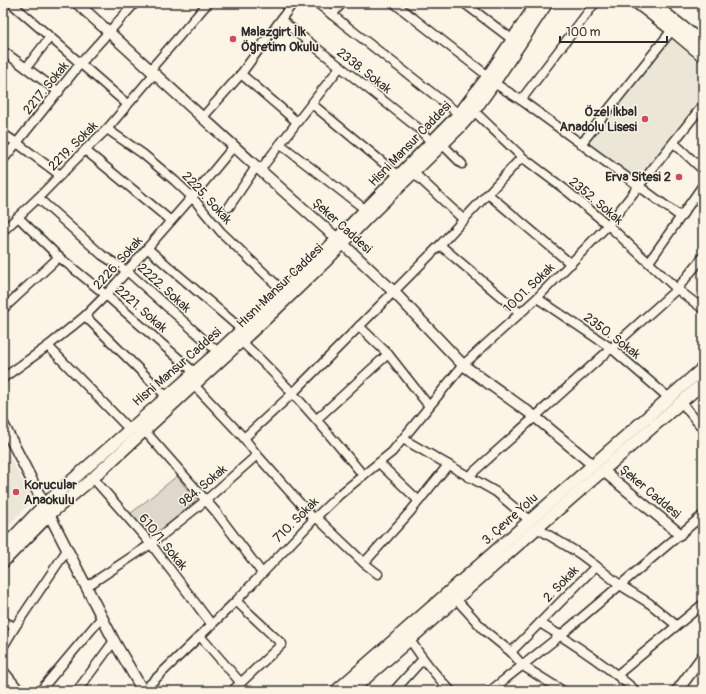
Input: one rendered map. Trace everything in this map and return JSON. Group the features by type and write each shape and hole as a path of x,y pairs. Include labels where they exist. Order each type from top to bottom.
{"main road":[{"name":"Hisni Mansur Caddesi","path":"3,548 48,509 129,429 218,352 323,253 340,241 398,175 437,143 459,114 491,80 513,40 537,3"},
{"name":"Hısnı Mansur Caddesi","path":"3,562 48,509 93,478 242,342 340,241 368,217 414,173 437,143 474,111 491,80 547,3"},
{"path":"637,3 703,56"},
{"path":"652,3 703,43"},
{"name":"3. Çevre Yolu","path":"351,691 456,599 593,465 703,368"},
{"name":"3. Çevre Yolu","path":"336,691 487,559 601,472 703,383"}],"street":[{"path":"11,3 127,104"},
{"name":"Şeker Caddesi","path":"77,3 258,169 340,241 393,291 464,365 534,416 593,465"},
{"name":"2217. Sokak","path":"3,160 80,64 135,3"},
{"path":"203,117 241,74 293,3"},
{"path":"317,3 459,114"},
{"path":"332,15 342,3"},
{"path":"394,3 491,80 521,100 681,217"},
{"path":"464,3 513,40"},
{"path":"521,100 594,3"},
{"name":"2219. Sokak","path":"3,231 107,129 206,4"},
{"name":"2338. Sokak","path":"281,20 462,164"},
{"path":"581,144 672,30"},
{"path":"26,68 50,37"},
{"path":"3,51 59,92"},
{"path":"229,207 340,67"},
{"path":"241,74 297,122"},
{"path":"312,104 398,175"},
{"name":"1001. Sokak","path":"464,365 537,298 608,225 703,105"},
{"name":"2352. Sokak","path":"474,111 522,157 608,225 677,289 703,309"},
{"name":"2225. Sokak","path":"107,129 143,154 174,181 192,198 220,232 283,291"},
{"path":"3,134 60,176"},
{"path":"674,143 703,170"},
{"path":"280,144 366,210"},
{"name":"2226. Sokak","path":"3,378 48,346 84,316 106,295 146,248 192,198 234,146"},
{"path":"85,150 171,221"},
{"path":"244,438 292,394 440,245 522,157"},
{"path":"414,173 464,220"},
{"path":"649,262 703,185"},
{"path":"488,194 571,264"},
{"name":"2222. Sokak","path":"38,198 102,255 127,271 218,352"},
{"name":"2221. Sokak","path":"18,217 59,257 106,295 194,372"},
{"path":"440,245 520,313"},
{"path":"146,248 241,329"},
{"path":"468,477 534,416 677,289 703,256"},
{"path":"3,309 59,257"},
{"name":"2350. Sokak","path":"537,298 611,348 669,398"},
{"path":"84,316 166,396"},
{"path":"359,326 388,354 429,406"},
{"path":"242,342 269,367 292,394 317,419 363,475"},
{"path":"48,346 129,429"},
{"path":"317,419 388,354"},
{"name":"710. Sokak","path":"143,691 236,601 315,518 339,495 379,463 403,439 464,365"},
{"path":"194,385 244,438 257,455 315,518 378,574"},
{"path":"681,402 703,429"},
{"path":"3,424 48,509 67,550 114,641 143,691"},
{"path":"144,430 216,512 262,573"},
{"name":"2. Sokak","path":"403,439 496,492 533,524 596,566 511,652"},
{"name":"984. Sokak","path":"86,587 151,544 205,501 257,455"},
{"path":"379,463 420,502"},
{"path":"364,563 420,502 448,465"},
{"name":"Şeker Caddesi","path":"601,472 608,474 680,534"},
{"name":"610/1. Sokak","path":"93,478 151,544 212,625"},
{"path":"490,691 560,635 703,515"},
{"path":"3,647 14,627 67,550"},
{"path":"596,566 620,585 649,603 676,625"},
{"path":"456,599 485,631 511,652 522,666 563,691"},
{"path":"200,636 238,688 282,644 236,601"},
{"path":"617,674 703,604"},
{"path":"40,691 102,617"},
{"path":"3,621 14,627"},
{"path":"540,623 617,674 636,691"},
{"path":"410,640 423,659 451,691"},
{"path":"77,691 114,641"},
{"path":"677,691 703,656"},
{"path":"394,691 423,659"},
{"path":"3,670 20,691"}],"shaded area":[{"name":"Özel İkbal Anadolu Lisesi","path":"671,38 703,67 703,95 638,178 588,142"},
{"name":"Korucular Anaokulu","path":"3,445 33,500 3,531"},
{"path":"177,476 197,502 150,538 130,514"}],"place":[{"name":"Malazgirt İlk Öğretim Okulu","path":"233,39"},
{"name":"Özel İkbal Anadolu Lisesi","path":"645,119"},
{"name":"Erva Sitesi 2","path":"679,177"},
{"name":"Korucular Anaokulu","path":"16,492"}]}
